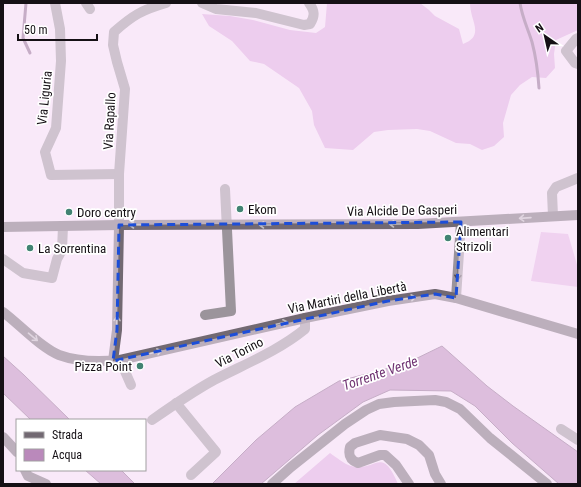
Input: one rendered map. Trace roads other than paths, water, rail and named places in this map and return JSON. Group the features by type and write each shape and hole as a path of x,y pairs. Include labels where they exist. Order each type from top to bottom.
{"main road":[{"name":"Via Alcide De Gasperi","path":"3,227 418,224 578,215"},
{"path":"116,360 119,225"},
{"name":"Via Martiri della Libertà","path":"3,312 40,343 58,355 77,360 99,362 116,360 388,301 435,294 456,298 578,334"},
{"path":"272,484 344,424 366,410 379,404 436,400 446,402 460,409 490,438 547,484"},
{"path":"409,484 396,465 385,455 355,462 349,454 350,447 355,443 380,435 407,439 419,445 429,455 435,474 441,484"},
{"path":"3,437 16,451"},
{"path":"26,471 28,476 46,484"}],"street":[{"name":"Via Liguria","path":"56,3 60,29 61,61 56,128 45,152 48,169 51,175 119,174"},
{"name":"Via Rapallo","path":"119,225 119,174 125,89 116,62 113,45 114,32 126,21 142,11 166,3"},
{"path":"202,3 216,8 256,13 304,25 310,24 315,16 313,8 309,3"},
{"path":"578,38 566,51 575,63 578,64"},
{"path":"552,216 552,194 556,187 578,178"},
{"path":"205,315 231,311 225,189"},
{"path":"456,298 461,222"},
{"path":"3,259 23,273 52,278 57,259 62,250 63,226"},
{"name":"Via Torino","path":"152,420 212,381 290,340 305,329 305,318"},
{"path":"116,360 131,385"},
{"path":"176,404 216,452 191,475"},
{"path":"561,429 578,440"}],"water":[{"name":"Torrente Verde","path":"442,346 487,386 578,452 578,484 559,484 512,443 475,406 451,391 390,390 363,402 318,435 261,484 212,484 256,440 295,407 339,381 405,364"},
{"path":"3,356 69,419 30,419 3,393"},
{"path":"86,471 122,471 135,484 101,484"}],"waterway":[{"path":"26,3 23,38 30,53"},
{"path":"520,3 537,65 539,88"}],"place":[{"name":"Ekom","path":"240,209"},
{"name":"Doro centry","path":"69,212"},
{"name":"Alimentari Strizoli","path":"448,238"},
{"name":"La Sorrentina","path":"30,248"},
{"name":"Pizza Point","path":"140,366"}]}
